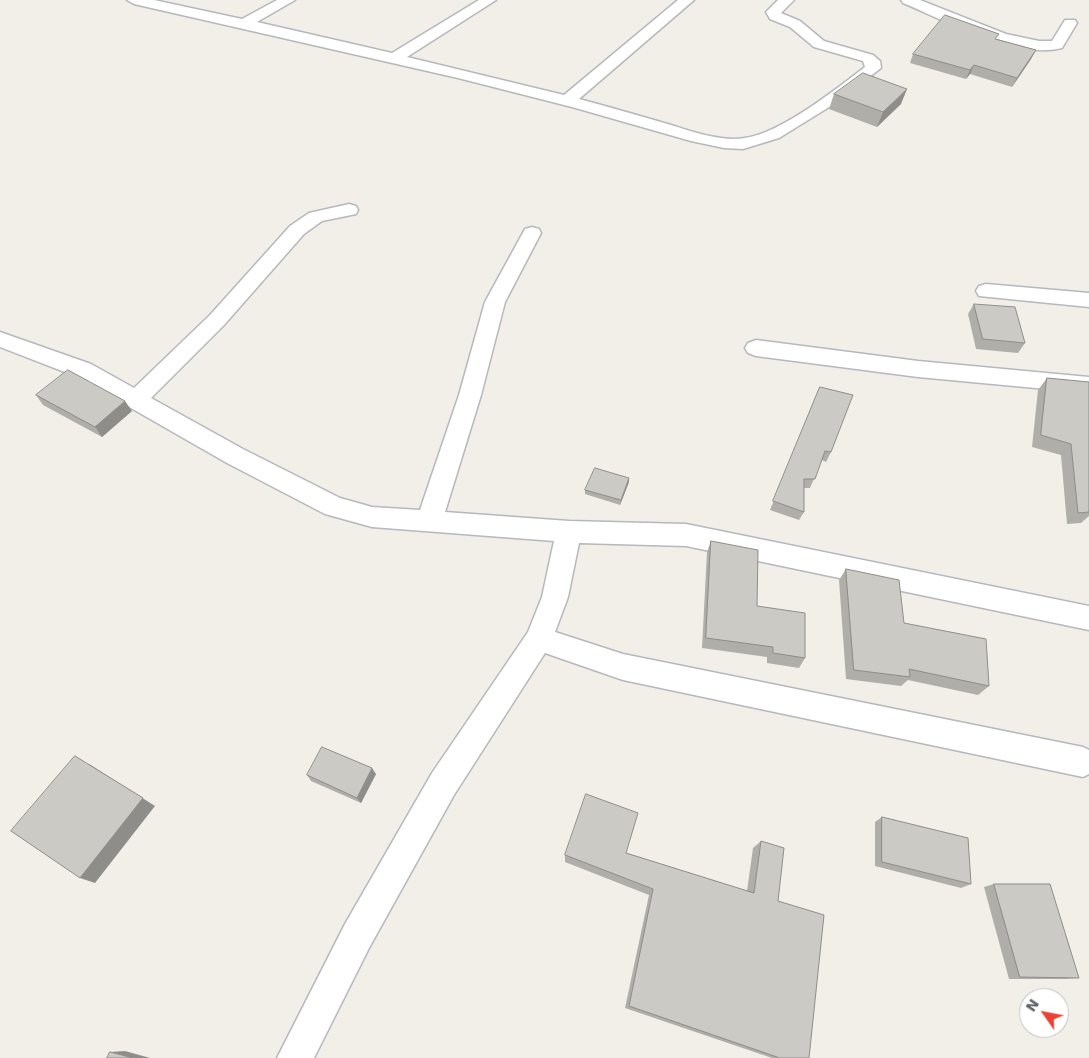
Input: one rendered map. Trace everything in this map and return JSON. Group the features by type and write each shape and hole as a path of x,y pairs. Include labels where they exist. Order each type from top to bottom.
{"street":[{"path":"134,0 244,23 394,58 568,101 709,141 743,144 761,142 830,101 873,68 872,60 819,44 795,24 775,16 773,12 787,0"},
{"path":"244,23 288,0"},
{"path":"394,58 489,0"},
{"path":"568,101 687,0"},
{"path":"908,0 1003,37 1044,47 1057,45 1070,23"},
{"path":"137,399 217,320 297,230 316,217 350,210"},
{"path":"429,522 470,395 494,302 532,233"},
{"path":"986,291 1089,300"},
{"path":"0,339 83,370 235,456 334,507 372,517 568,532 686,535 1089,618"},
{"path":"756,348 918,368 1089,385"},
{"path":"295,1058 357,936 443,784 539,639 555,597 568,532"},
{"path":"539,639 623,667 1083,762"}],"building":[{"path":"945,15 999,34 995,39 1036,50 1017,78 974,65 970,70 913,54"},
{"path":"863,73 907,89 883,112 834,94"},
{"path":"974,304 1015,307 1025,343 983,339"},
{"path":"68,370 125,401 95,427 36,395"},
{"path":"1047,378 1089,382 1089,512 1078,513 1071,444 1041,435"},
{"path":"820,387 853,395 831,452 825,451 815,479 804,479 804,512 773,501"},
{"path":"595,468 629,478 621,500 585,490"},
{"path":"711,541 758,550 757,606 805,613 805,658 773,653 773,647 706,638"},
{"path":"846,569 899,580 904,623 986,639 989,686 909,669 910,677 854,670"},
{"path":"322,747 372,768 357,798 307,775"},
{"path":"75,756 143,798 80,878 11,831"},
{"path":"586,794 638,813 626,853 754,893 761,841 784,848 778,901 824,915 809,1058 780,1058 629,1006 653,889 565,855"},
{"path":"882,817 968,838 971,884 882,862"},
{"path":"994,884 1050,884 1079,978 1020,977"},
{"path":"110,1052 133,1058 107,1058"}]}
